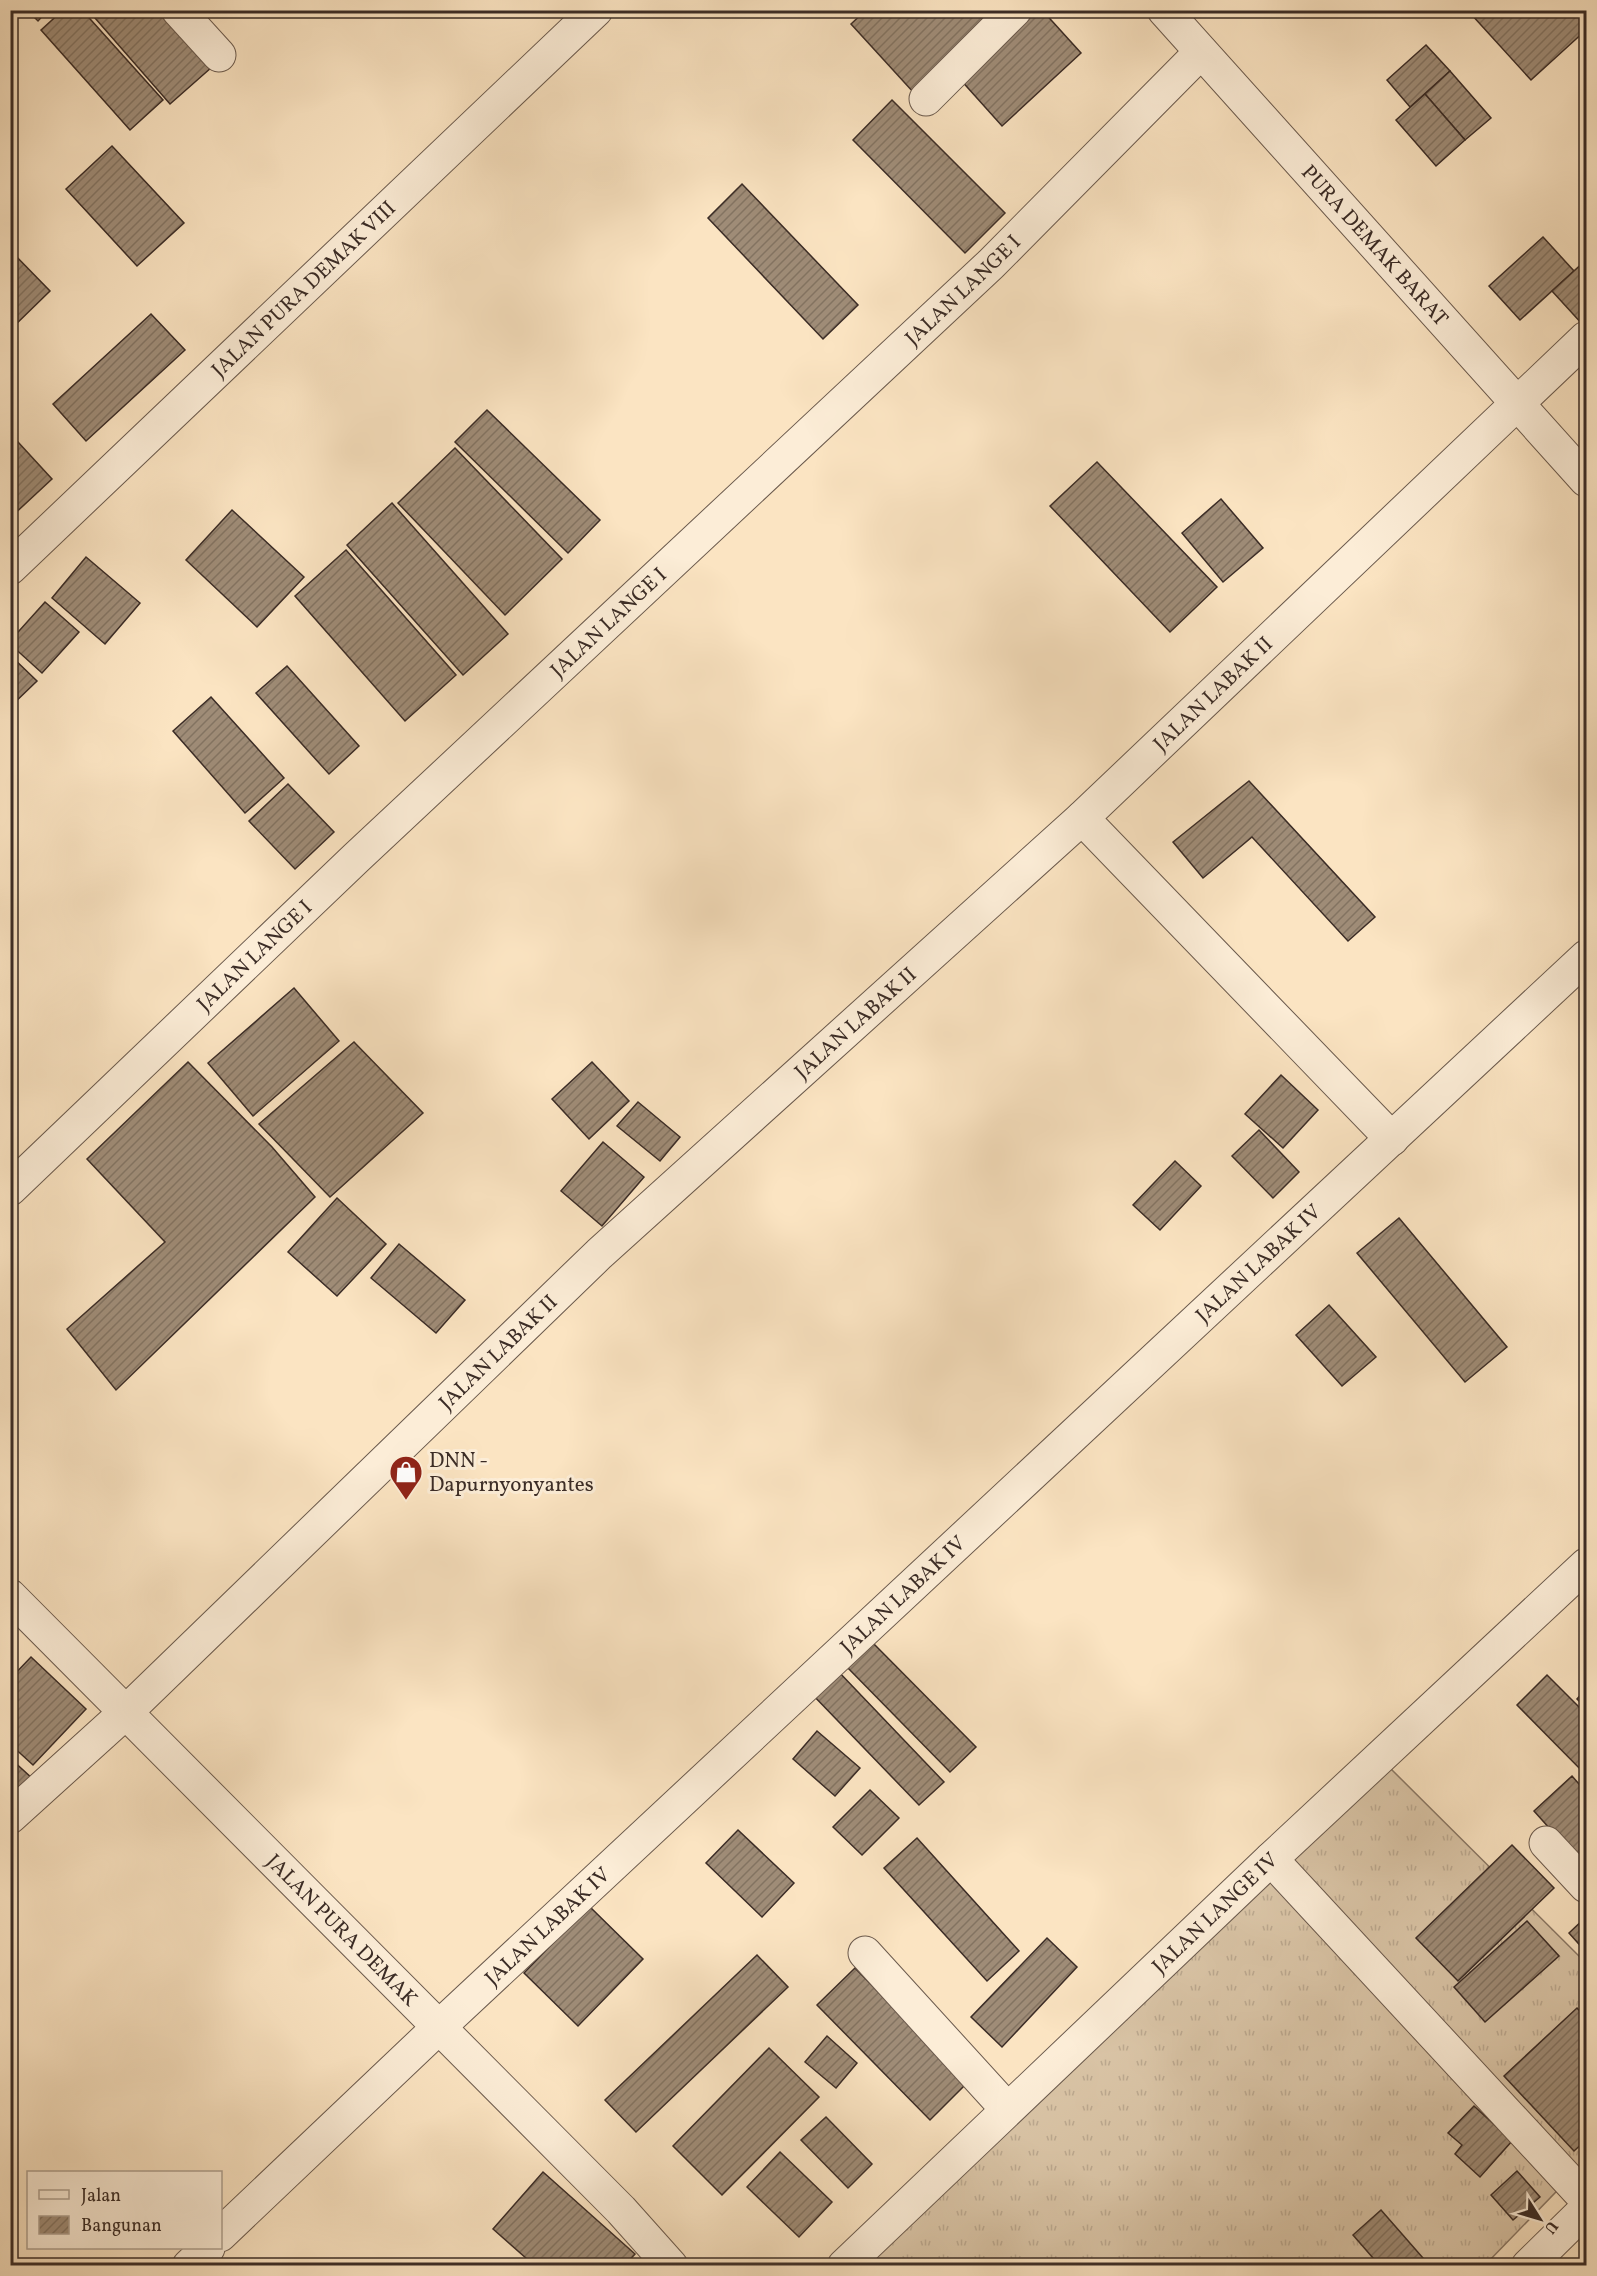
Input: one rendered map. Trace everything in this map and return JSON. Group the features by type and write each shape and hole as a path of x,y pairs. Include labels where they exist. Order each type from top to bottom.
{"street":[{"path":"178,10 219,55"},
{"name":"JALAN PURA DEMAK VIII","path":"10,568 596,10"},
{"path":"926,99 1015,10"},
{"name":"PURA DEMAK BARAT","path":"1164,10 1587,480"},
{"name":"JALAN LANGE I","path":"10,1189 356,858 974,280 1201,52"},
{"name":"JALAN LABAK II","path":"10,1817 126,1712 598,1254 1082,818 1517,402 1587,338"},
{"path":"1082,818 1392,1139"},
{"name":"JALAN LABAK IV","path":"222,2233 439,2027 1587,957"},
{"name":"JALAN LANGE IV","path":"844,2265 1271,1859 1587,1565"},
{"name":"JALAN PURA DEMAK","path":"10,1596 621,2210 671,2265"},
{"path":"1546,1843 1587,1886"},
{"path":"1271,1859 1587,2199"},
{"path":"865,1953 1006,2109"},
{"path":"1528,2265 1587,2209"},
{"path":"189,2265 206,2249"}],"green space":[{"path":"1389,1767 1586,1963 1586,2161 1485,2265 867,2266"}],"building":[{"path":"27,10 48,10 38,21"},
{"path":"63,10 82,10 163,100 130,130 41,30"},
{"path":"88,10 162,10 212,67 170,104"},
{"path":"866,10 1003,10 914,93 851,24"},
{"path":"1033,10 1042,10 1081,53 1002,126 959,78"},
{"path":"1475,10 1586,10 1586,30 1531,80 1471,14"},
{"path":"1426,45 1450,71 1410,107 1387,80"},
{"path":"1450,71 1491,118 1465,140 1425,94"},
{"path":"1425,94 1465,140 1436,166 1396,120"},
{"path":"892,100 1005,213 965,253 853,140"},
{"path":"112,146 184,223 137,266 66,189"},
{"path":"742,184 858,305 823,339 708,218"},
{"path":"1543,237 1574,271 1520,320 1489,286"},
{"path":"10,250 50,291 10,330"},
{"path":"1586,260 1586,322 1583,325 1552,291"},
{"path":"151,314 185,350 86,441 53,404"},
{"path":"487,410 600,520 568,553 455,442"},
{"path":"18,442 52,479 10,518 10,448"},
{"path":"455,448 562,559 505,615 398,503"},
{"path":"1097,462 1217,587 1170,632 1050,506"},
{"path":"1221,499 1263,548 1223,582 1182,533"},
{"path":"392,503 508,634 463,675 347,545"},
{"path":"232,510 304,577 257,627 186,560"},
{"path":"346,550 456,675 405,721 295,596"},
{"path":"86,557 140,603 105,644 52,598"},
{"path":"45,602 79,632 42,673 10,644 10,641"},
{"path":"10,655 37,681 10,707"},
{"path":"287,666 359,746 329,774 256,693"},
{"path":"211,697 284,778 245,813 173,731"},
{"path":"1249,781 1375,917 1348,941 1252,837 1203,878 1173,842"},
{"path":"288,784 334,832 295,869 249,821"},
{"path":"294,988 339,1041 253,1116 208,1063"},
{"path":"354,1042 423,1113 330,1197 259,1124"},
{"path":"188,1062 272,1147 315,1197 116,1390 67,1329 165,1242 87,1159"},
{"path":"592,1062 629,1101 589,1139 552,1099"},
{"path":"1281,1075 1318,1110 1283,1148 1245,1114"},
{"path":"638,1102 680,1137 660,1161 617,1126"},
{"path":"1259,1130 1299,1172 1273,1198 1232,1156"},
{"path":"603,1142 644,1177 602,1226 561,1191"},
{"path":"1175,1161 1201,1186 1160,1230 1133,1205"},
{"path":"337,1198 386,1244 337,1296 288,1252"},
{"path":"1399,1218 1507,1347 1465,1382 1357,1253"},
{"path":"399,1244 465,1300 436,1333 371,1278"},
{"path":"1329,1305 1376,1357 1342,1386 1296,1335"},
{"path":"871,1641 976,1747 950,1772 846,1666"},
{"path":"31,1657 86,1709 33,1765 10,1744 10,1715 15,1711 10,1707 10,1679"},
{"path":"836,1669 944,1782 919,1805 811,1693"},
{"path":"1547,1675 1586,1714 1586,1775 1517,1705"},
{"path":"1586,1689 1586,1708 1577,1699"},
{"path":"817,1731 860,1768 835,1796 793,1759"},
{"path":"10,1758 34,1780 10,1797"},
{"path":"1572,1776 1586,1792 1586,1869 1534,1811"},
{"path":"870,1790 899,1818 862,1855 833,1827"},
{"path":"738,1830 794,1883 762,1917 706,1863"},
{"path":"917,1838 1019,1951 987,1981 884,1868"},
{"path":"1512,1845 1554,1888 1458,1981 1416,1938"},
{"path":"589,1906 643,1959 578,2026 524,1973"},
{"path":"1586,1917 1586,1952 1569,1933"},
{"path":"1527,1921 1559,1956 1485,2022 1454,1987"},
{"path":"1047,1938 1077,1967 1002,2047 971,2017"},
{"path":"757,1955 788,1987 636,2132 605,2100"},
{"path":"855,1968 967,2083 930,2120 817,2005"},
{"path":"1577,2008 1586,2018 1586,2140 1574,2151 1504,2076"},
{"path":"827,2036 857,2063 836,2088 805,2062"},
{"path":"769,2048 819,2097 722,2195 673,2146"},
{"path":"1474,2106 1512,2141 1480,2177 1455,2154 1462,2145 1448,2133"},
{"path":"826,2117 872,2164 848,2188 801,2140"},
{"path":"780,2152 832,2202 799,2237 747,2187"},
{"path":"1517,2171 1540,2197 1513,2220 1491,2195"},
{"path":"543,2172 635,2254 624,2266 535,2266 493,2229"},
{"path":"1381,2210 1430,2266 1380,2266 1353,2235"}],"place":[{"name":"DNN - Dapurnyonyantes","path":"406,1501"}]}
